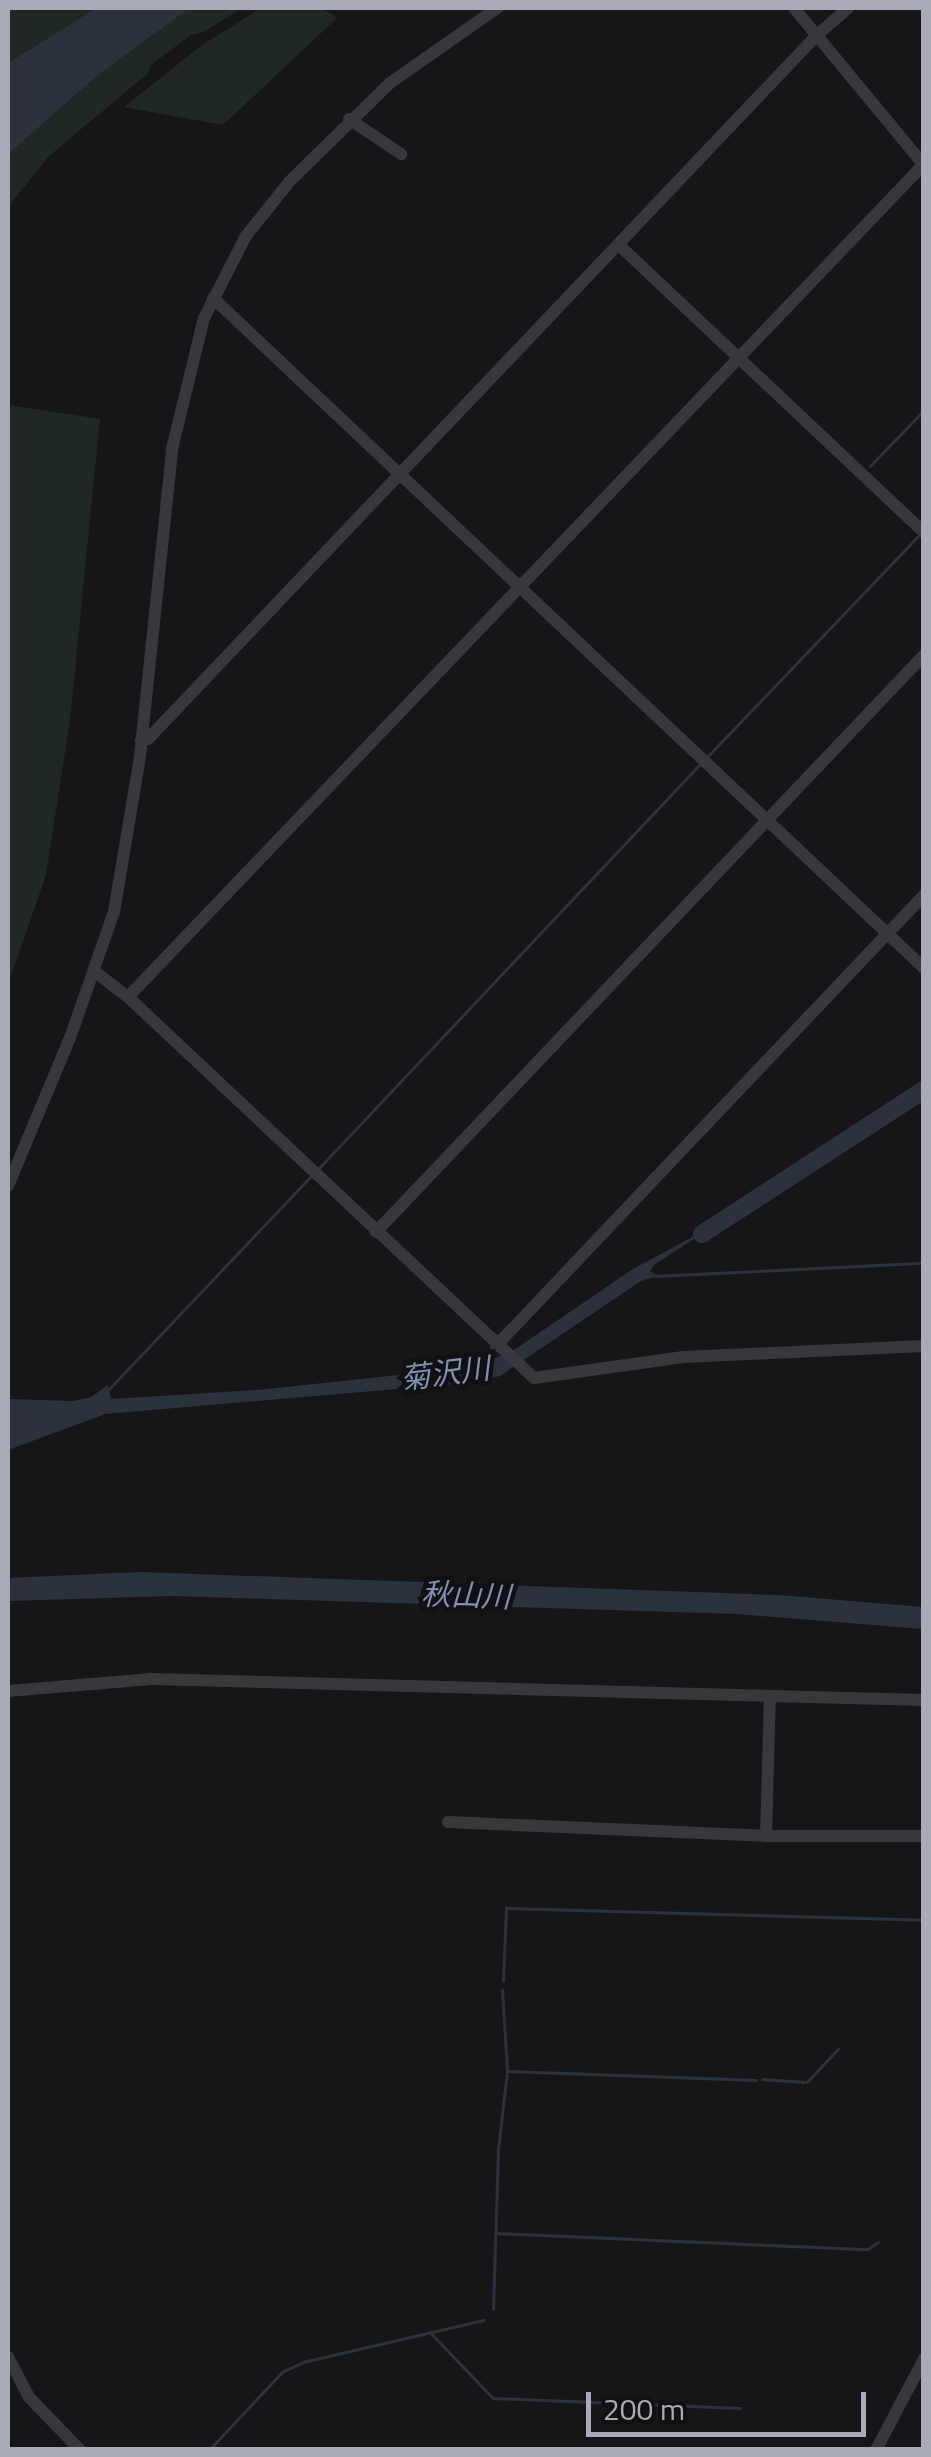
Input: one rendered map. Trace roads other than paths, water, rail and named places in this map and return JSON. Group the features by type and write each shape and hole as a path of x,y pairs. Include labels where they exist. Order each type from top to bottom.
{"street":[{"path":"8,1186 114,912 142,740 172,449 192,355 212,298 262,214 349,119 416,62 497,8"},
{"path":"128,997 923,164 794,8"},
{"path":"142,740 816,36 848,8"},
{"path":"349,119 401,154"},
{"path":"619,244 924,532"},
{"path":"212,298 924,968"},
{"path":"376,1232 924,655"},
{"path":"499,1348 924,895"},
{"path":"94,971 128,997 526,1373 548,1379 684,1357 924,1346"},
{"path":"8,1691 152,1679 924,1700"},
{"path":"766,1836 770,1696"},
{"path":"448,1822 766,1836 924,1836"},
{"path":"8,2356 29,2397 80,2450"},
{"path":"876,2450 924,2359"}],"water":[{"path":"96,8 190,8 102,72 8,154 8,63"},
{"path":"720,1222 654,1265 650,1271 658,1276 641,1281 500,1376 467,1383 105,1414 8,1450 8,1399 73,1401 91,1397 108,1385 111,1399 258,1390 474,1367 514,1350 633,1269"},
{"name":"秋山川","path":"140,1572 779,1595 923,1607 923,1629 736,1614 172,1596 8,1601 8,1578"}],"waterway":[{"path":"870,466 924,410"},
{"path":"707,757 919,535"},
{"path":"319,1168 701,763"},
{"name":"菊沢川","path":"702,1234 924,1090"},
{"path":"109,1389 310,1177"},
{"path":"655,1276 924,1263"},
{"path":"503,1981 506,1908 924,1920"},
{"path":"493,2309 498,2150 507,2071 502,1990"},
{"path":"807,2082 838,2049"},
{"path":"508,2071 756,2080"},
{"path":"762,2079 804,2082"},
{"path":"495,2233 868,2249 878,2242"},
{"path":"209,2450 282,2372 303,2362 483,2320"},
{"path":"430,2332 493,2398 740,2408"}]}
